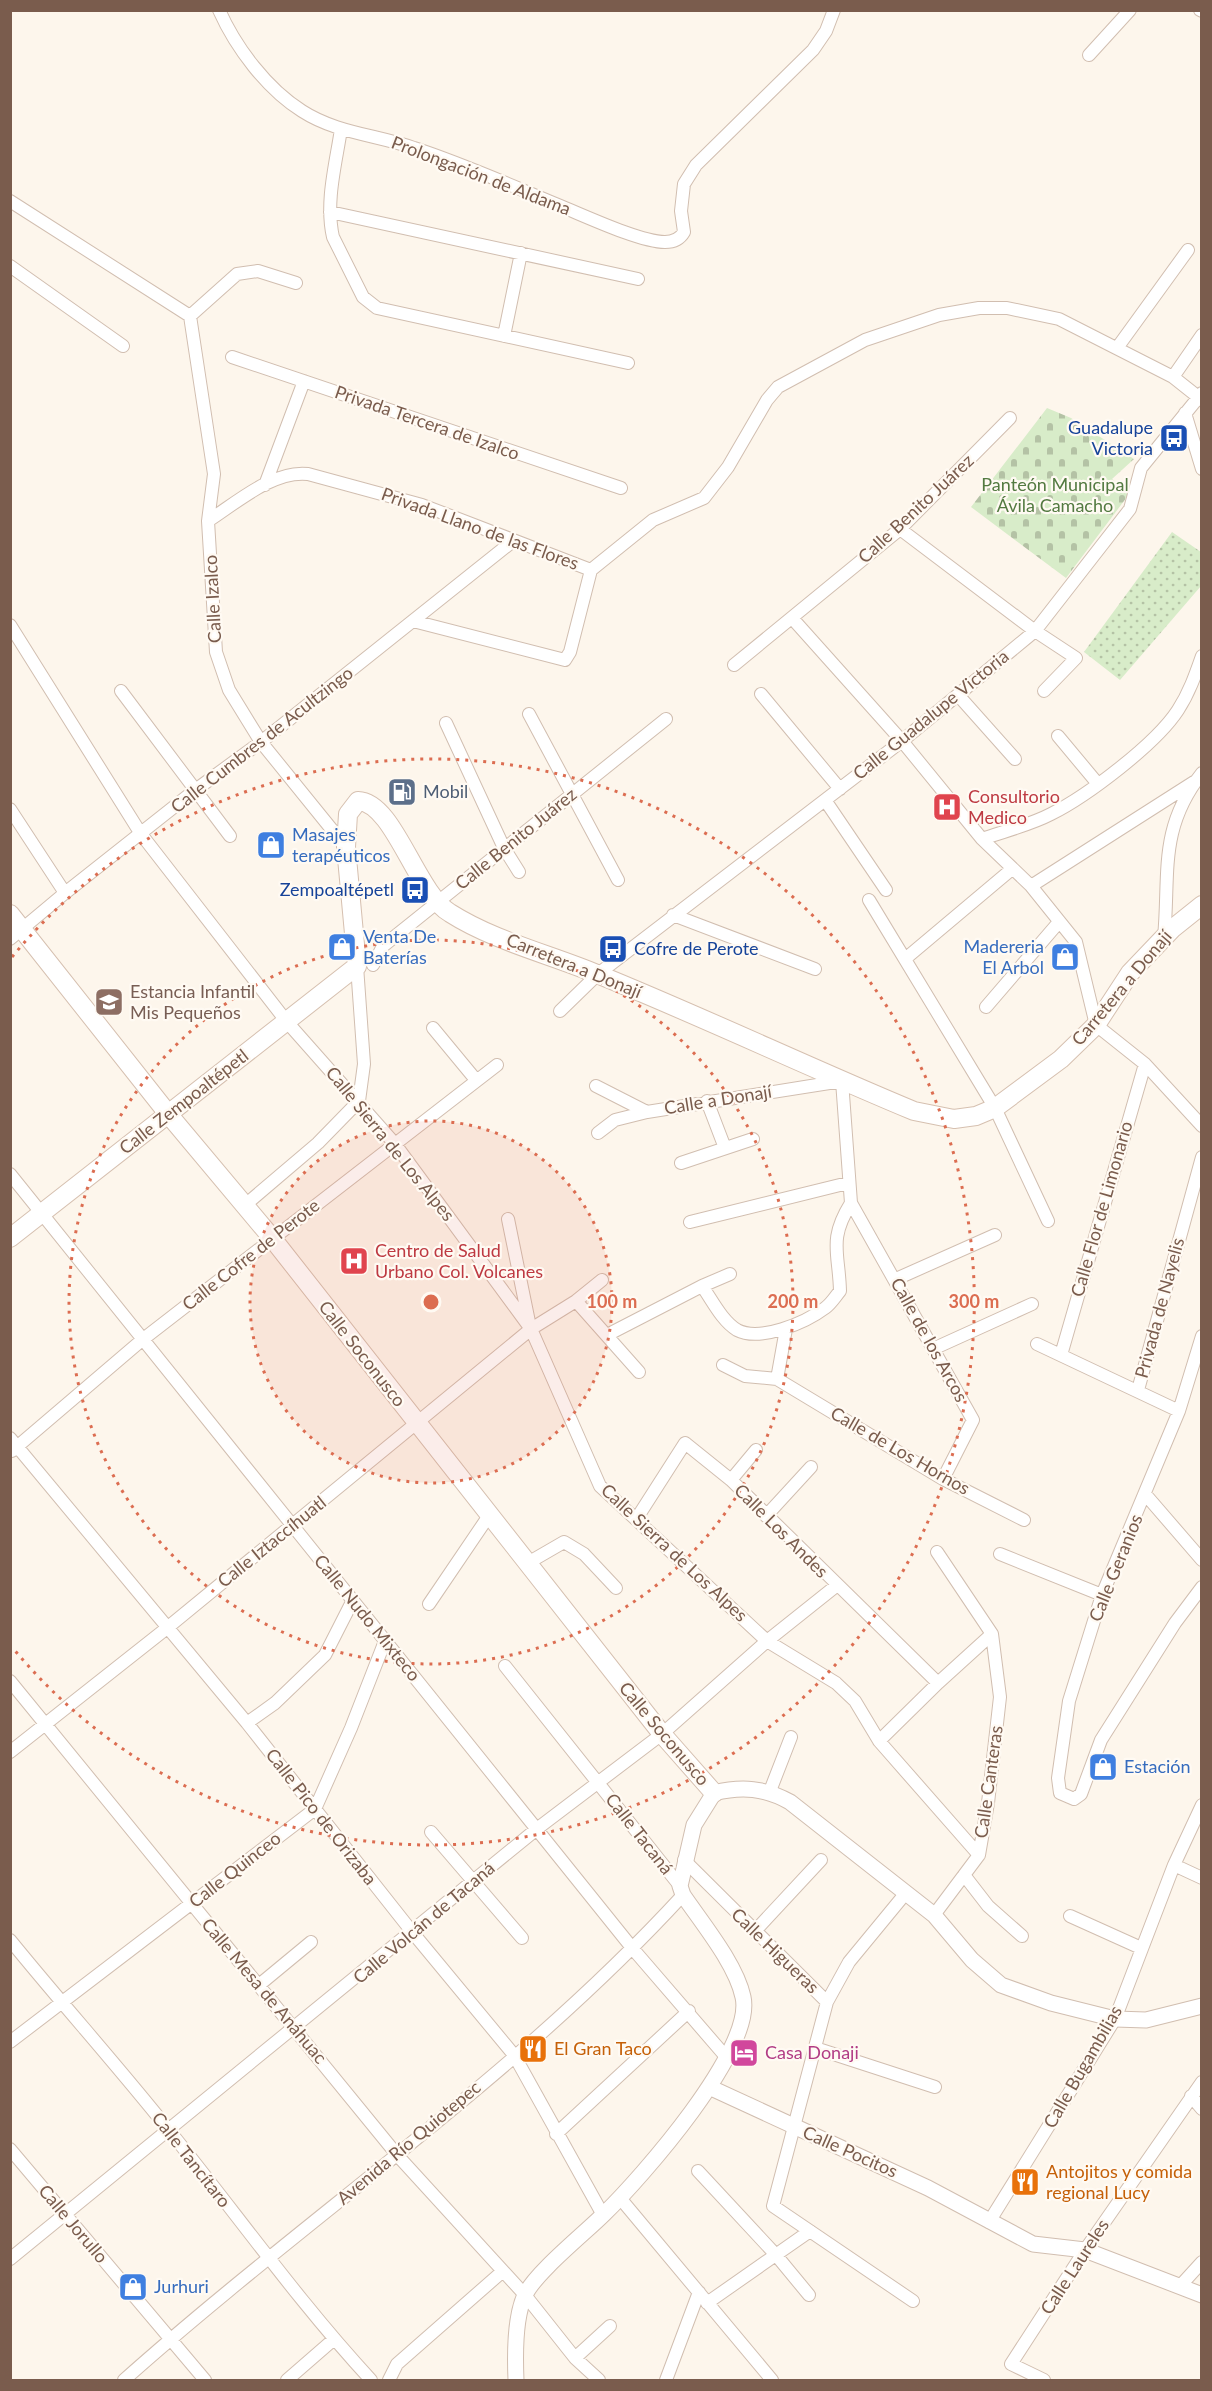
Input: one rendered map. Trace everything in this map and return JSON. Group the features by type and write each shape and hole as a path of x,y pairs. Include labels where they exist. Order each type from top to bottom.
{"main road":[{"name":"Carretera a Donají","path":"365,966 346,847 348,814 358,801 367,801 383,814 420,880 437,903 448,912 474,926 597,974 914,1111 954,1119 976,1116 995,1108 1061,1059 1096,1025 1130,974 1163,939 1202,905"},
{"name":"Calle Soconusco","path":"10,914 17,934 272,1239 488,1517 662,1734 714,1793"},
{"name":"Calle Zempoaltépetl","path":"10,1238 287,1022 365,966"}],"street":[{"name":"Prolongación de Aldama","path":"219,10 233,37 273,87 302,111 341,129 439,156 647,239 666,242 682,235 686,227 681,211 684,184 696,165 813,50 826,32 834,10"},
{"path":"1089,55 1130,10"},
{"path":"341,129 330,212 333,237 363,297 371,306 628,363"},
{"path":"10,201 190,316 237,274 258,271 296,283"},
{"path":"330,212 638,279"},
{"path":"1117,348 1188,250"},
{"path":"504,336 521,253"},
{"path":"10,266 123,346"},
{"path":"591,570 653,520 704,498 728,467 767,400 778,387 865,340 939,315 1000,308 1032,312 1059,320 1173,377 1200,397"},
{"name":"Calle Izalco","path":"190,316 214,474 208,521 216,652 229,690 261,742 346,847"},
{"path":"1173,377 1202,335"},
{"name":"Privada Tercera de Izalco","path":"232,357 621,489"},
{"path":"208,521 265,485 304,381"},
{"name":"Calle Guadalupe Victoria","path":"597,974 902,741 1035,631 1130,510 1141,468 1200,397"},
{"path":"1185,413 1202,469"},
{"name":"Calle Benito Juárez","path":"734,665 900,529 1010,418"},
{"name":"Privada Llano de las Flores","path":"265,485 292,474 316,475 422,505 591,570 570,652 565,660 412,621"},
{"path":"900,529 1035,631 1076,658 1044,691"},
{"name":"Calle Cumbres de Acultzingo","path":"17,934 64,893 194,791 261,742 513,541"},
{"path":"792,618 902,741 982,839 1031,886 1076,942 1096,1025 1145,1064 1202,1126"},
{"name":"Calle Sierra de Los Alpes","path":"10,625 141,834 287,1022 395,1144 531,1329 600,1486 767,1641 836,1683 855,1701 879,1742 979,1855"},
{"path":"982,839 1049,815 1098,784 1137,753 1176,713 1192,686 1202,656"},
{"path":"121,691 230,836"},
{"path":"761,694 840,789"},
{"path":"958,695 1015,759"},
{"path":"530,714 618,880"},
{"name":"Calle Benito Juárez","path":"365,966 380,949 666,719"},
{"path":"446,723 504,848 519,872"},
{"path":"1058,736 1098,784"},
{"path":"1031,886 1198,778"},
{"path":"1163,939 1167,903 1166,864 1171,831 1198,778"},
{"path":"825,800 886,890"},
{"path":"10,809 64,893"},
{"path":"905,959 1012,869"},
{"path":"868,900 995,1108 1048,1221"},
{"path":"673,915 815,969"},
{"path":"986,1007 1059,922"},
{"name":"Carretera a Donají","path":"359,1101 364,1064 365,966"},
{"path":"560,1011 597,974"},
{"path":"433,1028 476,1080"},
{"name":"Calle Flor de Limonario","path":"1061,1355 1145,1064"},
{"name":"Calle Cofre de Perote","path":"13,1445 142,1340 497,1065"},
{"name":"Calle a Donají","path":"598,1132 615,1120 647,1112 843,1081"},
{"name":"Calle de los Arcos","path":"843,1081 851,1203 974,1420 943,1479"},
{"path":"596,1086 647,1112"},
{"path":"244,1206 318,1143 359,1101"},
{"path":"707,1101 725,1148"},
{"path":"681,1163 753,1139"},
{"name":"Privada de Nayelis","path":"1138,1390 1202,1157"},
{"name":"Calle Nudo Mixteco","path":"10,1174 633,1949 728,2058"},
{"path":"690,1222 848,1183"},
{"path":"702,1286 735,1329 747,1334 786,1329 826,1308 840,1291 835,1237 841,1219 851,1203"},
{"path":"508,1220 531,1329"},
{"path":"896,1279 995,1235"},
{"path":"607,1335 730,1274"},
{"name":"Calle Iztaccíhuatl","path":"10,1752 167,1628 531,1329 576,1301 602,1280"},
{"path":"576,1301 639,1372"},
{"path":"935,1348 1032,1304"},
{"path":"723,1365 745,1376 777,1379 786,1329"},
{"name":"Calle Geranios","path":"1202,1335 1179,1411 1102,1596 1069,1701 1058,1778 1060,1792 1074,1799 1081,1794 1101,1740 1175,1623 1202,1587"},
{"path":"1037,1344 1179,1411"},
{"name":"Calle de Los Hornos","path":"777,1379 943,1479 1024,1520"},
{"name":"Calle Los Andes","path":"637,1518 685,1443 730,1480 836,1586 938,1683"},
{"name":"Calle Pico de Orizaba","path":"13,1445 247,1723 413,1933 514,2055 603,2215"},
{"path":"730,1480 756,1450"},
{"path":"766,1516 811,1467"},
{"path":"1145,1494 1202,1560"},
{"path":"429,1604 488,1517"},
{"path":"526,1564 564,1542 584,1554 616,1588"},
{"path":"879,1742 938,1683 992,1634 937,1552"},
{"path":"1000,1554 1102,1596"},
{"name":"Calle Volcán de Tacaná","path":"10,2259 168,2128 413,1933 538,1828 662,1734 767,1641 836,1586"},
{"path":"247,1723 275,1703 326,1655 353,1600"},
{"name":"Calle Canteras","path":"934,1915 979,1855 988,1803 1000,1697 992,1634"},
{"name":"Calle Quinceo","path":"10,2042 60,2001 315,1809 351,1728 385,1641"},
{"name":"Calle Tacaná","path":"505,1666 682,1891"},
{"name":"Calle Mesa de Anáhuac","path":"10,1681 296,2028 398,2156 525,2295 575,2358 598,2380"},
{"path":"770,1791 791,1737"},
{"path":"516,2380 516,2341 525,2295 545,2271 620,2198 654,2159 709,2087 728,2058 740,2026 744,1998 726,1962 682,1891 684,1860 694,1825 714,1793 734,1788 770,1791 790,1802 934,1915 972,1960 1001,1985 1051,2003 1115,2019 1146,2020 1202,2006"},
{"name":"Calle Bugambilias","path":"989,2222 1115,2019 1140,1948 1174,1865 1202,1805"},
{"path":"430,1832 522,1938"},
{"name":"Calle Higueras","path":"684,1860 827,2002 773,2206 913,2301"},
{"path":"754,1932 821,1860"},
{"path":"1174,1865 1202,1878"},
{"path":"964,1875 988,1905 1022,1936"},
{"name":"Avenida Río Quiotepec","path":"124,2380 267,2258 398,2156 514,2055 633,1949 682,1891"},
{"path":"827,2002 849,1962 905,1894"},
{"path":"1070,1916 1140,1948"},
{"name":"Calle Tancítaro","path":"10,1940 168,2128 333,2340 371,2380"},
{"path":"259,1985 311,1942"},
{"path":"556,2134 689,2011"},
{"path":"815,2048 935,2087"},
{"name":"Calle Laureles","path":"1044,2380 1011,2364 1086,2250 1202,2082"},
{"name":"Calle Pocitos","path":"709,2087 928,2188 1033,2244 1086,2250 1202,2295"},
{"path":"1191,2096 1202,2109"},
{"name":"Calle Jorullo","path":"10,2149 205,2380"},
{"path":"698,2171 776,2255 809,2295"},
{"path":"620,2198 772,2380"},
{"path":"707,2302 810,2231"},
{"path":"1181,2285 1202,2262"},
{"path":"389,2380 397,2364 503,2271"},
{"path":"666,2380 699,2292"},
{"path":"575,2358 610,2326"},
{"path":"287,2380 333,2340"}],"green space":[{"name":"Panteón Municipal Ávila Camacho","path":"1047,408 1071,418 1134,459 1112,479 1130,493 1066,578 971,507"},
{"path":"1172,532 1201,552 1201,586 1120,680 1084,652"}],"place":[{"name":"Guadalupe Victoria","path":"1174,438"},
{"name":"Mobil","path":"402,792"},
{"name":"Consultorio Medico","path":"947,807"},
{"name":"Masajes terapéuticos","path":"271,845"},
{"name":"Zempoaltépetl","path":"415,890"},
{"name":"Venta De Baterías","path":"342,947"},
{"name":"Cofre de Perote","path":"613,949"},
{"name":"Madereria El Arbol","path":"1065,957"},
{"name":"Estancia Infantil Mis Pequeños","path":"109,1002"},
{"name":"Centro de Salud Urbano Col. Volcanes","path":"354,1261"},
{"name":"Estación","path":"1103,1767"},
{"name":"El Gran Taco","path":"533,2049"},
{"name":"Casa Donaji","path":"744,2053"},
{"name":"Antojitos y comida regional Lucy","path":"1025,2182"},
{"name":"Jurhuri","path":"133,2287"}]}
